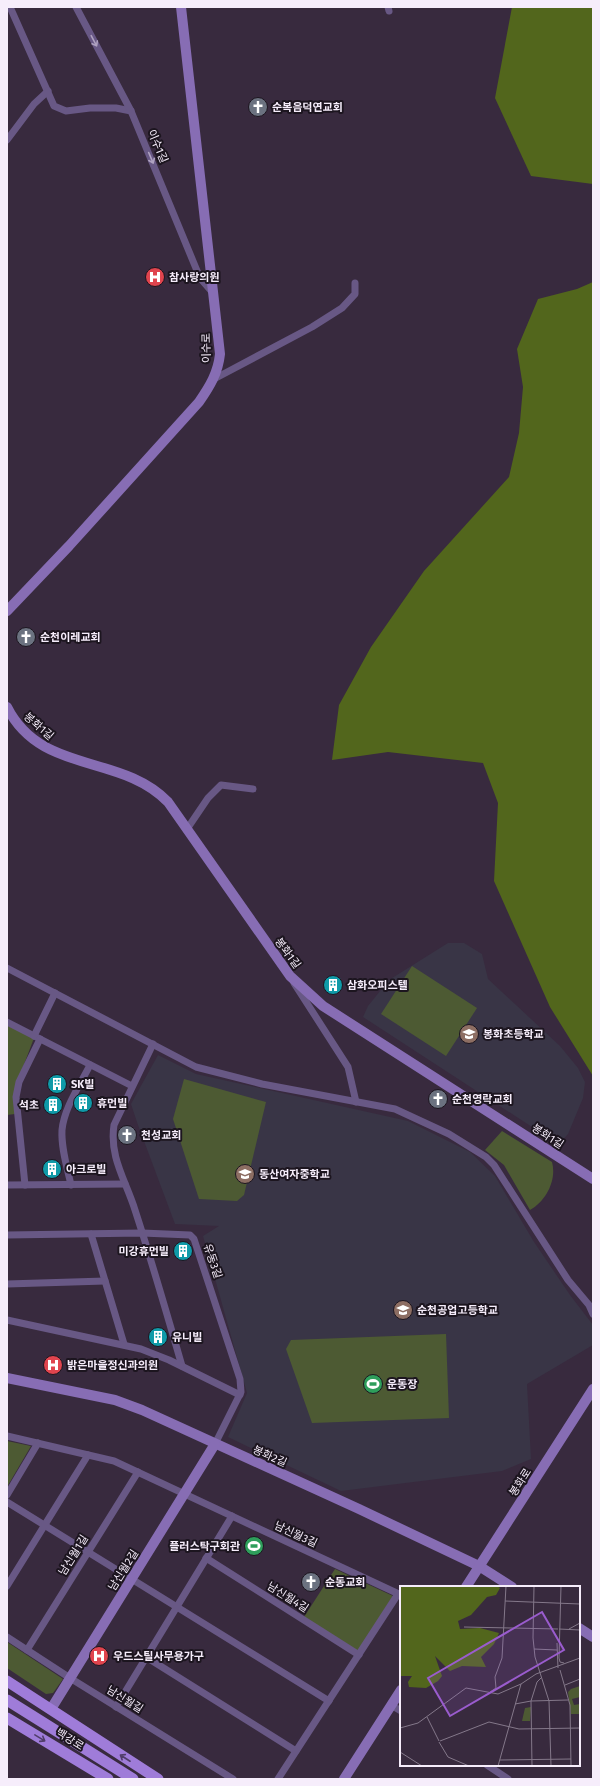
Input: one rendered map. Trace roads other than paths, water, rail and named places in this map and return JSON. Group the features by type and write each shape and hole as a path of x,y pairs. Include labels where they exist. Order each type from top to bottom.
{"main road":[{"path":"7,1681 158,1779"},
{"name":"백강로","path":"7,1700 133,1779"},
{"path":"7,1718 108,1779"}],"street":[{"path":"10,7 54,106 60,110 66,111 90,108 116,108 131,111"},
{"name":"이수1길","path":"76,7 131,111 200,278 214,295"},
{"name":"이수로","path":"7,611 70,546 199,402 214,379 219,366 220,354 214,295 181,7"},
{"path":"7,140 21,119 48,91"},
{"path":"214,379 282,344 342,308 355,294 355,284"},
{"name":"봉화1길","path":"7,707 14,720 25,733 47,750 137,779 157,790 168,802 290,976 323,1006 593,1179"},
{"path":"187,829 208,798 221,785 253,789"},
{"path":"7,968 196,1067 262,1084 405,1112 450,1134 486,1157 500,1173 564,1273 589,1305 593,1314"},
{"path":"290,976 348,1067 356,1102"},
{"path":"25,1185 16,1097 19,1082 55,993"},
{"path":"7,1022 132,1086"},
{"path":"153,1044 114,1125 112,1139 117,1164 142,1233 182,1366"},
{"path":"71,1184 63,1149 62,1130 65,1116 90,1065"},
{"path":"7,1185 125,1184"},
{"name":"유동3길","path":"7,1234 142,1233 190,1235 194,1239 240,1379 240,1395 216,1444"},
{"path":"91,1234 124,1344"},
{"path":"7,1284 105,1281"},
{"path":"7,1320 124,1344 141,1349 182,1366 240,1395"},
{"name":"봉화2길","path":"7,1378 128,1404 359,1509 479,1566 510,1586"},
{"name":"봉화로","path":"467,1586 593,1389"},
{"path":"7,1436 114,1461 185,1494"},
{"path":"7,1495 38,1443"},
{"name":"남신월2길","path":"51,1709 216,1444"},
{"path":"7,1586 46,1526 88,1455"},
{"name":"남신월1길","path":"27,1650 138,1472"},
{"name":"남신월3길","path":"185,1494 399,1595 278,1779"},
{"path":"7,1502 329,1701"},
{"path":"116,1707 232,1516"},
{"name":"남신월4길","path":"206,1558 359,1655"},
{"path":"580,1629 593,1637"},
{"name":"남신월길","path":"7,1637 116,1707 233,1779"},
{"path":"146,1657 296,1751"},
{"path":"344,1779 400,1692"},
{"path":"391,1705 400,1710"},
{"path":"488,1766 508,1779"}],"place":[{"name":"순복음덕연교회","path":"258,107"},
{"name":"참사랑의원","path":"155,277"},
{"name":"순천이레교회","path":"26,637"},
{"name":"삼화오피스텔","path":"333,985"},
{"name":"봉화초등학교","path":"469,1034"},
{"name":"SK빌","path":"57,1084"},
{"name":"순천영락교회","path":"438,1099"},
{"name":"휴먼빌","path":"83,1103"},
{"name":"석초","path":"53,1105"},
{"name":"천성교회","path":"127,1135"},
{"name":"아크로빌","path":"52,1169"},
{"name":"동산여자중학교","path":"245,1174"},
{"name":"미강휴먼빌","path":"183,1251"},
{"name":"순천공업고등학교","path":"403,1310"},
{"name":"유니빌","path":"158,1337"},
{"name":"밝은마을정신과의원","path":"53,1365"},
{"name":"운동장","path":"373,1384"},
{"name":"플러스탁구회관","path":"254,1546"},
{"name":"순동교회","path":"311,1582"},
{"name":"우드스틸사무용가구","path":"99,1656"}]}
